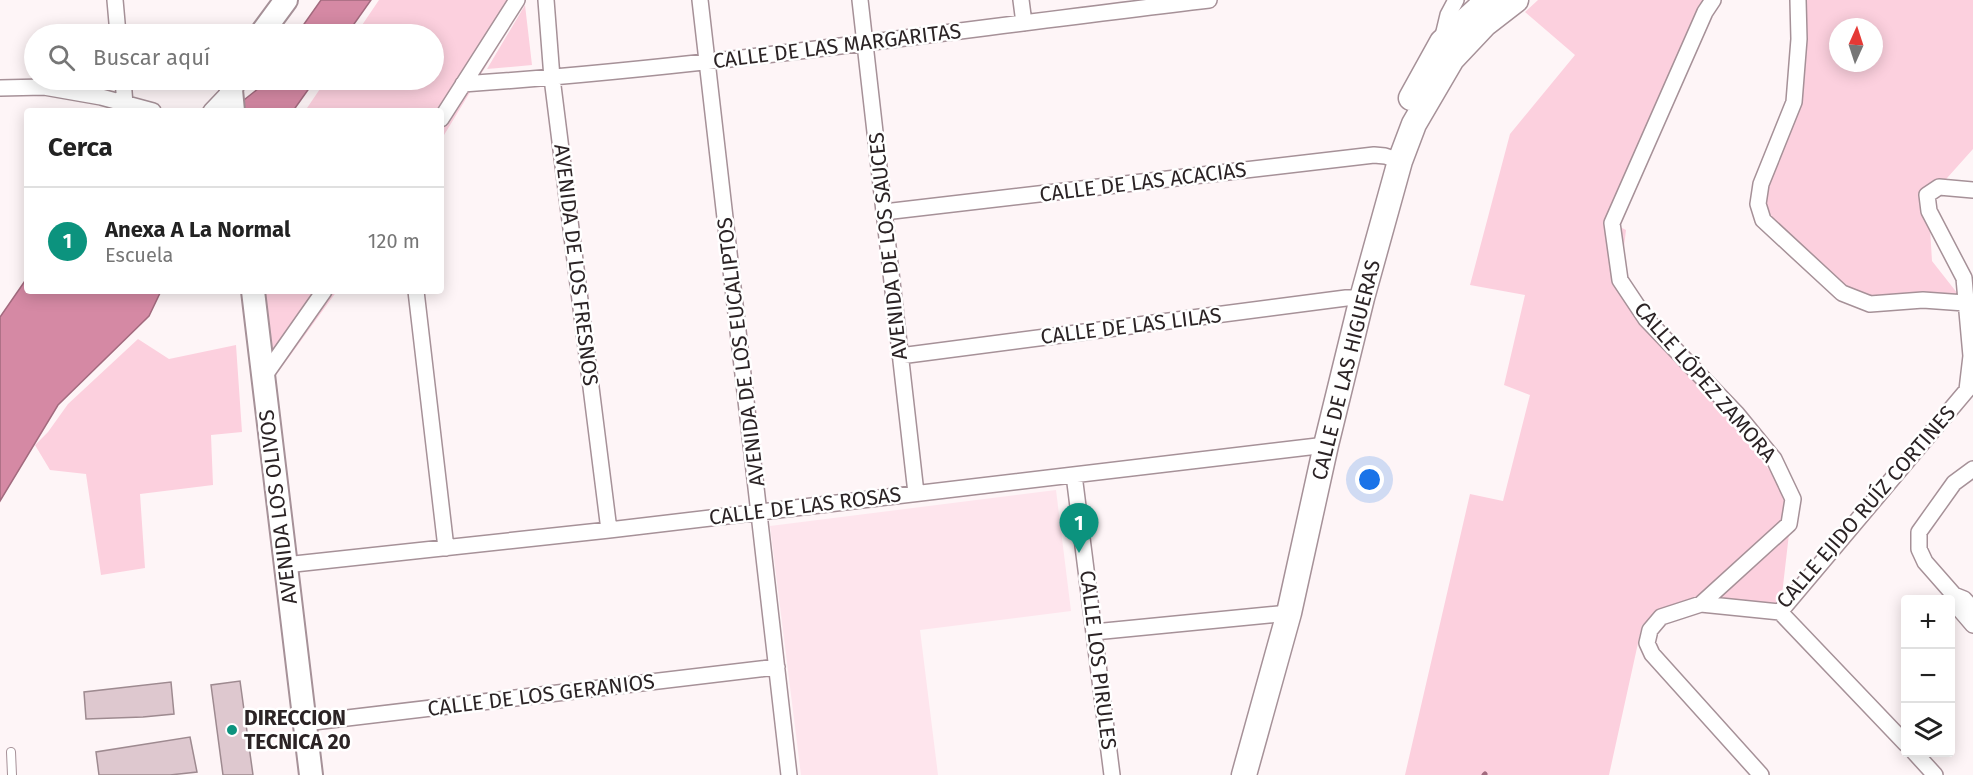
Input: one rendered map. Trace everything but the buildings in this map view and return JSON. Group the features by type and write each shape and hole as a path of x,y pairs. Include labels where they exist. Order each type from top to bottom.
{"main road":[{"name":"CALLE DE LAS HIGUERAS","path":"1244,775 1318,446 1354,298 1393,159 1414,124 1447,50 1488,0"},
{"name":"CALLE DE LAS HIGUERAS","path":"1447,50 1516,0"},
{"name":"CALLE DE LAS HIGUERAS","path":"1229,775 1280,613"}],"street":[{"path":"115,0 117,24"},
{"path":"268,24 286,0"},
{"path":"444,114 517,0"},
{"name":"AVENIDA DE LOS FRESNOS","path":"546,0 552,78 609,530"},
{"name":"AVENIDA DE LOS EUCALIPTOS","path":"700,0 789,775"},
{"name":"AVENIDA DE LOS SAUCES","path":"860,0 916,493"},
{"path":"1021,0 1024,23"},
{"name":"CALLE DE LAS MARGARITAS","path":"463,84 552,78 707,62 1209,0"},
{"path":"1447,50 1448,15 1456,0"},
{"name":"CALLE LÓPEZ ZAMORA","path":"1701,604 1789,524 1793,499 1774,459 1737,414 1646,318 1620,280 1612,223 1705,12 1713,0"},
{"path":"1798,0 1799,39 1794,102 1761,184 1758,204 1763,220 1842,293 1870,304 1923,300 1965,303"},
{"path":"0,88 24,87"},
{"path":"60,90 141,108"},
{"path":"124,90 125,104"},
{"path":"215,108 233,93"},
{"name":"CALLE DE LAS ACACIAS","path":"884,212 1374,155 1393,159"},
{"name":"CALLE EJIDO RUÍZ CORTINES","path":"1761,775 1652,654 1647,643 1650,630 1662,617 1701,604 1780,612 1967,390 1971,356 1964,278 1929,211 1927,195 1939,187 1973,190"},
{"name":"AVENIDA LOS OLIVOS","path":"253,294 311,775"},
{"path":"263,378 322,294"},
{"path":"416,294 446,548"},
{"name":"CALLE DE LAS LILAS","path":"900,356 1354,298"},
{"name":"CALLE DE LAS ROSAS","path":"285,565 609,530 1318,446"},
{"path":"1954,595 1925,562 1919,549 1919,532 1954,483 1973,469"},
{"name":"CALLE LOS PIRULES","path":"1074,474 1112,775"},
{"path":"1955,595 1964,598 1973,609"},
{"path":"1955,604 1973,625"},
{"path":"1780,612 1901,740"},
{"path":"1095,632 1280,613"},
{"name":"CALLE DE LOS GERANIOS","path":"304,723 777,667"},
{"path":"1918,757 1935,775"}],"lane":[{"path":"11,752 12,775"}],"shaded area":[{"path":"321,0 371,0 354,24 304,24"},
{"path":"379,0 526,0 444,135 444,108 307,108 319,90 444,90 444,24 363,24"},
{"path":"1538,0 1713,0 1612,223 1626,230 1620,280 1646,319 1793,499 1780,612 1701,604 1642,625 1609,775 1405,775 1470,494 1503,501 1530,395 1504,385 1525,295 1470,285 1510,134 1575,55 1525,12"},
{"path":"1796,0 1973,0 1973,149 1939,187 1929,211 1932,261 1965,303 1870,304 1842,293 1763,220 1761,184 1794,102"},
{"path":"525,5 532,65 487,69"},
{"path":"256,90 308,90 295,108 234,108"},
{"path":"24,282 24,294 160,294 149,316 58,405 0,501 0,317"},
{"path":"263,294 335,294 276,375"},
{"path":"138,339 169,359 236,345 242,432 211,435 213,485 140,494 145,568 101,575 86,474 50,470 35,445 48,432 68,404"},
{"path":"1056,490 1071,611 920,630 938,775 801,775 770,526"}],"place":[{"name":"Anexa A La Normal","path":"1079,553"},
{"name":"DIRECCION TECNICA 20","path":"232,730"}]}
